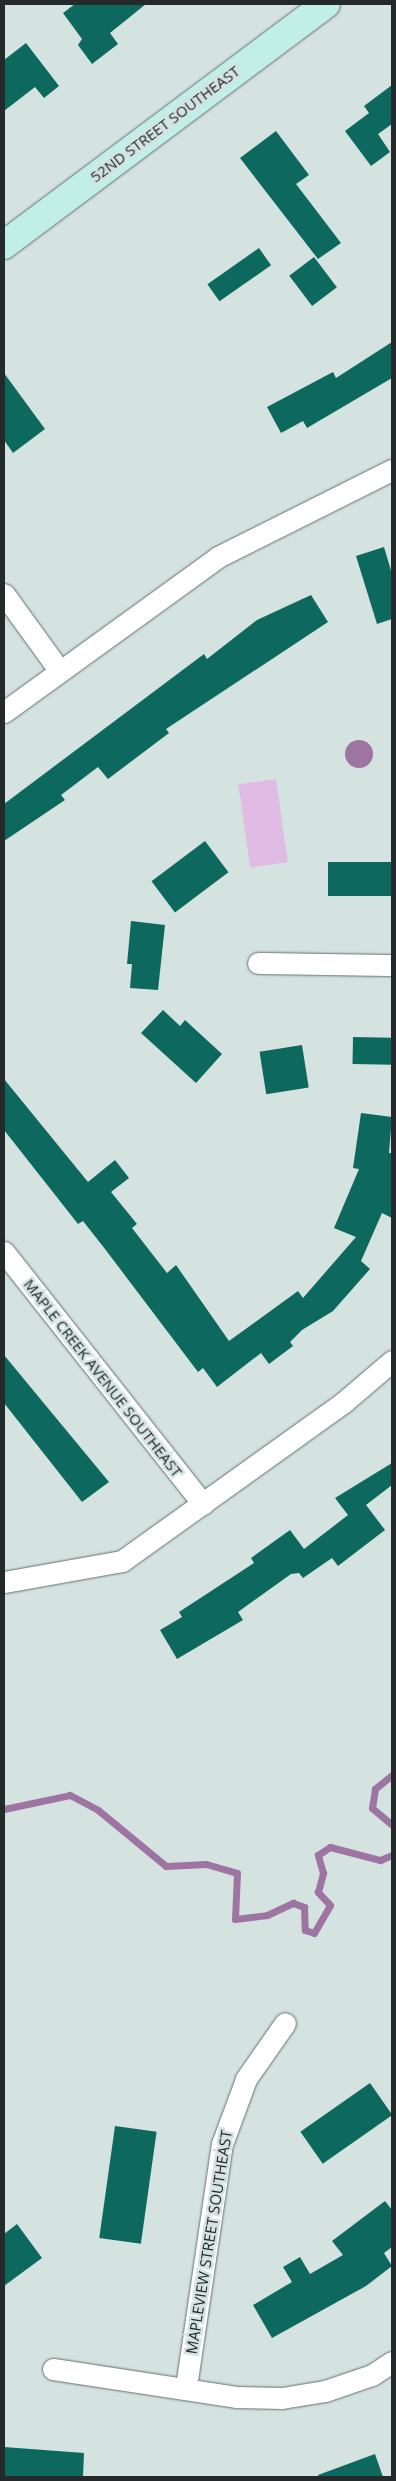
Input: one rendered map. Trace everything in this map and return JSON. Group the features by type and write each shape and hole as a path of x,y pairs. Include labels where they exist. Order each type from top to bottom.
{"main road":[{"name":"52ND STREET SOUTHEAST","path":"4,245 326,4"}],"street":[{"path":"4,712 59,670 218,557 392,470"},
{"path":"4,594 59,670"},
{"path":"258,963 392,965"},
{"name":"MAPLE CREEK AVENUE SOUTHEAST","path":"4,1252 203,1504"},
{"path":"4,1582 122,1561 203,1504 392,1361"},
{"name":"MAPLEVIEW STREET SOUTHEAST","path":"186,2387 222,2144 246,2079 285,2023"},
{"path":"53,2369 186,2387 236,2397 282,2398 326,2391 372,2375 392,2362"}],"shaded area":[{"path":"359,740 369,744 373,754 369,764 359,768 349,764 345,754 349,744"},
{"path":"276,779 288,862 250,867 238,784"}],"building":[{"path":"75,4 146,4 110,33 118,44 92,64 78,45 82,39 63,13"},
{"path":"26,43 59,86 44,98 35,87 4,111 4,60"},
{"path":"392,85 392,124 378,134 390,152 371,166 345,131 369,113 364,106"},
{"path":"276,131 309,175 296,184 341,243 318,259 240,158"},
{"path":"259,248 271,265 219,301 207,284"},
{"path":"314,257 337,287 312,306 289,276"},
{"path":"392,342 392,378 307,428 303,421 281,433 267,407 333,372 336,378"},
{"path":"4,373 45,429 13,453 4,440"},
{"path":"384,547 392,574 392,619 377,624 356,556"},
{"path":"311,595 328,622 166,729 169,733 108,779 98,767 61,795 65,800 4,841 4,804 204,654 207,659 257,620"},
{"path":"205,841 228,872 175,912 151,881"},
{"path":"328,862 392,862 392,896 328,896"},
{"path":"131,921 165,925 158,990 130,988 132,964 127,964"},
{"path":"163,1010 180,1026 185,1020 222,1054 196,1083 141,1033"},
{"path":"353,1037 392,1038 392,1065 353,1064"},
{"path":"302,1045 309,1087 266,1094 260,1052"},
{"path":"4,1079 88,1182 115,1160 129,1178 111,1192 137,1224 132,1228 167,1273 176,1265 229,1341 298,1291 303,1298 356,1237 334,1228 359,1169 353,1168 361,1113 392,1117 389,1153 392,1153 392,1218 382,1213 361,1261 370,1269 333,1311 302,1330 290,1342 293,1346 269,1364 261,1353 217,1387 203,1368 198,1372 83,1221 78,1224 4,1130"},
{"path":"4,1355 109,1482 82,1502 4,1403"},
{"path":"392,1463 392,1485 366,1505 385,1530 338,1566 332,1558 303,1578 299,1573 291,1574 238,1612 243,1620 177,1659 160,1630 182,1617 179,1612 254,1563 251,1558 290,1530 304,1549 348,1515 335,1498"},
{"path":"370,2083 392,2115 323,2164 300,2132"},
{"path":"115,2126 157,2132 141,2244 99,2238"},
{"path":"385,2201 392,2210 392,2247 384,2253 392,2266 366,2286 272,2338 253,2305 292,2282 283,2267 300,2257 310,2274 343,2255 332,2241"},
{"path":"17,2224 42,2258 4,2286 4,2234"},
{"path":"4,2447 84,2453 83,2477 4,2477"},
{"path":"375,2454 383,2477 319,2477 318,2475"}],"waterway":[{"path":"392,1775 375,1789 372,1808 392,1825"},
{"path":"4,1809 70,1795 98,1810 166,1866 206,1864 237,1873 235,1919 267,1915 293,1903 304,1907 305,1930 314,1933 330,1905 318,1892 323,1873 318,1855 330,1847 380,1860 392,1855"}]}
